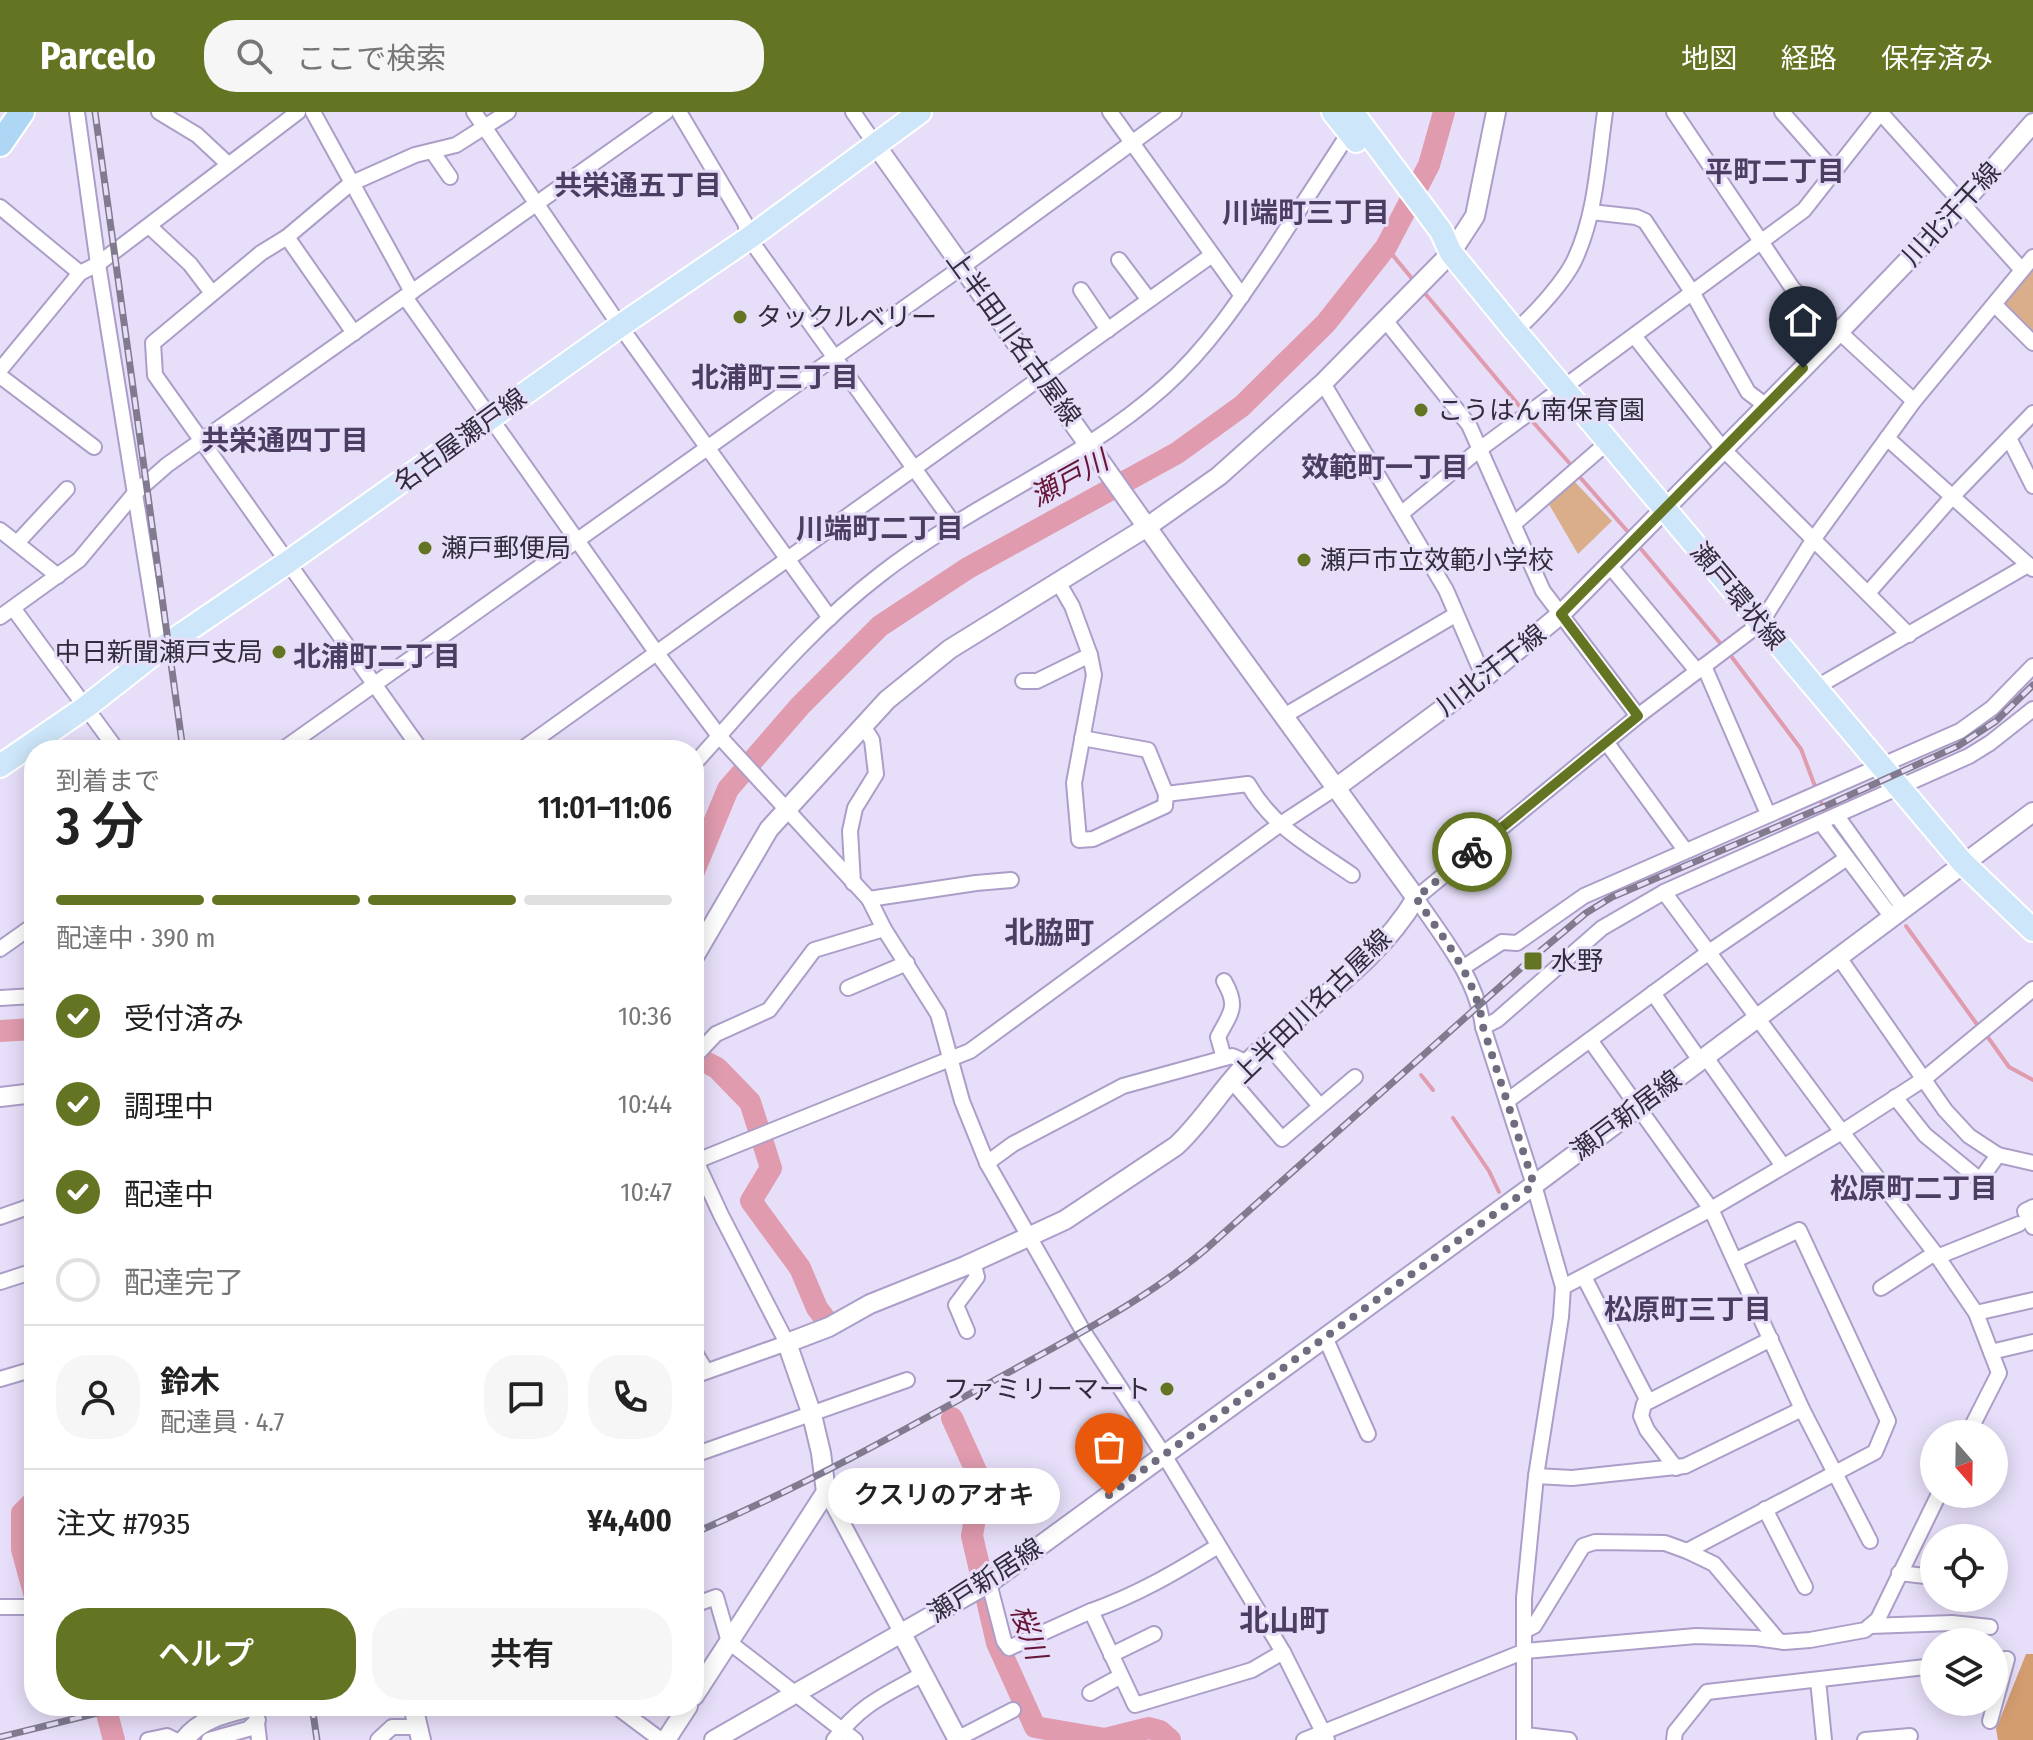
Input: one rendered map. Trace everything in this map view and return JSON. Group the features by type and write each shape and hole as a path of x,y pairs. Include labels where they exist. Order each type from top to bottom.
{"highway":[{"path":"0,144 22,112"}],"main road":[{"name":"名古屋瀬戸線","path":"38,740 160,649 749,238 920,112"},
{"name":"瀬戸環状線","path":"1333,112 1354,118 1441,231 1451,253 1663,509 1963,863 2033,930"},
{"name":"名古屋瀬戸線","path":"0,766 24,750"}],"street":[{"path":"77,112 98,264 160,649"},
{"path":"159,112 197,135 228,164"},
{"path":"0,370 80,273 98,264 298,112"},
{"path":"313,112 408,294 490,418 722,740 869,899 884,929 938,1014 962,1101 987,1163 1027,1237 1283,1652 1325,1736"},
{"path":"474,112 620,326 830,618"},
{"path":"414,740 155,375 153,343 350,184 415,155 456,145 508,112"},
{"path":"0,617 79,560 134,494 167,465 666,112"},
{"path":"679,112 745,223 749,238 954,524"},
{"path":"853,112 875,144"},
{"path":"1110,112 1242,296"},
{"path":"296,740 962,267 1174,112"},
{"path":"704,940 769,829 887,700 950,649 1147,527 1246,453 1323,383 1451,253 1475,216 1496,112"},
{"path":"1515,331 1532,317 1575,261 1591,212 1605,112"},
{"path":"1674,112 1793,289 1914,401"},
{"path":"1782,112 1833,170"},
{"path":"1402,513 1480,449 1804,210 1881,112 2022,270"},
{"path":"704,755 722,740 783,662 882,573 954,524 1091,444 1191,361 1242,296 1354,118"},
{"name":"川北汗干線","path":"1337,787 1484,678 1561,614 1840,331 1963,203 2033,123"},
{"name":"上半田川名古屋線","path":"787,1343 1065,1220 1176,1146 1248,1063 1376,949 1416,898 875,144"},
{"path":"432,151 450,177"},
{"path":"0,207 80,273"},
{"path":"1591,212 1636,217 1645,221 1692,292 1748,392 1765,405"},
{"path":"149,226 190,264 212,293"},
{"path":"287,237 354,333"},
{"path":"535,740 1212,255"},
{"path":"1569,1740 1524,1738 1524,1598 1536,1476 1563,1287 1481,1012 1464,967 1416,898 1638,716 1761,623 1813,540 1914,401 2033,257"},
{"path":"1119,260 1149,300"},
{"path":"1081,290 1108,330"},
{"path":"1995,305 2033,343"},
{"path":"1385,320 1469,425 1543,591 1638,716"},
{"path":"1635,337 1723,449 1909,635"},
{"path":"0,376 94,447"},
{"path":"1323,383 1446,590 1484,678"},
{"path":"1869,592 1952,497 2033,413"},
{"path":"1815,688 2031,567 1887,438"},
{"path":"2009,438 2033,486"},
{"path":"1515,523 1608,442"},
{"path":"17,543 67,489"},
{"path":"0,530 58,576"},
{"path":"1610,566 1700,669 1768,814"},
{"path":"1058,582 1072,606 1094,675 1082,738 1074,783 1079,840 1093,839 1165,806 1166,794 1148,750 1082,738"},
{"path":"13,608 110,740"},
{"path":"1284,716 1455,615"},
{"path":"1023,681 1037,681 1090,655"},
{"path":"1464,967 1502,942 1517,943 1584,896 1960,731 1992,708 2033,666"},
{"path":"1483,1027 1497,1020 1602,928 1664,892 1969,756 2033,709"},
{"path":"853,883 850,831 855,808 876,774 872,740 863,726"},
{"path":"1607,743 1685,850"},
{"path":"1166,794 1248,784 1257,800 1279,825 1352,875"},
{"path":"704,1157 970,1051 1279,825 1337,787"},
{"name":"瀬戸新居線","path":"714,1740 989,1583 1534,1185 2033,812"},
{"path":"1829,820 1847,858 1897,912"},
{"path":"1829,820 1897,912"},
{"path":"1507,1101 1709,952 1847,858"},
{"path":"869,899 1011,880"},
{"path":"1664,892 1976,1313 1999,1373 1975,1420"},
{"path":"704,1047 716,1034 769,1010 814,950 884,929"},
{"path":"0,949 24,932"},
{"path":"1838,956 1945,1110 1969,1136 1998,1155 2033,1163"},
{"path":"848,988 907,963"},
{"path":"1224,981 1234,1007 1218,1037 1224,1058"},
{"path":"1563,1287 1711,1209 1842,1132 1924,1079 2033,989"},
{"path":"1653,993 1783,1166"},
{"path":"0,998 24,997"},
{"path":"1590,1040 1711,1209 1832,1472 1870,1541"},
{"path":"1268,1045 1320,1106"},
{"path":"987,1163 1013,1144 1123,1086 1232,1056 1248,1063"},
{"path":"1232,1081 1282,1139 1355,1077"},
{"path":"0,1097 24,1094"},
{"path":"1895,1097 1925,1135 1980,1180 1998,1155"},
{"path":"704,1180 787,1343 812,1415 826,1492 957,1740 1013,1710"},
{"path":"1881,1288 1936,1255 2026,1225 2025,1211 2033,1207"},
{"path":"0,1217 24,1209"},
{"path":"1687,1551 1875,1452 1888,1421 1799,1230 1736,1260"},
{"path":"967,1331 956,1305 977,1277 973,1262"},
{"path":"0,1282 24,1274"},
{"path":"1584,1277 1648,1401"},
{"path":"1976,1313 2033,1300"},
{"path":"1325,1337 1368,1434"},
{"path":"1676,1468 1647,1430 1641,1416 1644,1404 1771,1339"},
{"path":"704,1372 787,1343"},
{"path":"1991,1352 2033,1343"},
{"path":"0,1379 24,1372"},
{"path":"704,1452 907,1380"},
{"path":"1536,1476 1572,1478 1685,1466 1802,1409"},
{"path":"704,1681 826,1492"},
{"path":"1304,1740 1325,1736 1525,1651 1696,1636 1777,1639 1784,1642 1865,1630 1878,1619 1932,1508"},
{"path":"1765,1509 1805,1587"},
{"path":"1524,1631 1534,1626 1583,1546 1595,1542 1665,1543 1714,1564 1777,1639"},
{"path":"989,1583 1004,1641 1009,1648 1165,1579 1218,1546"},
{"path":"1899,1573 1920,1575"},
{"path":"704,1601 716,1597 729,1642 794,1693 838,1735 855,1740"},
{"path":"0,1607 24,1608"},
{"path":"1091,1611 1135,1705 1252,1670 1283,1652"},
{"path":"1870,1626 1952,1623 1990,1627"},
{"path":"1111,1655 1154,1634"},
{"path":"1674,1740 1675,1732 1707,1692 1920,1668"},
{"path":"838,1735 865,1706 923,1674"},
{"path":"1090,1693 1121,1676"},
{"path":"1818,1680 1824,1740"},
{"path":"184,1740 193,1728 208,1720 229,1716"},
{"path":"209,1740 248,1729 253,1716"},
{"path":"256,1716 259,1740"},
{"path":"629,1716 663,1740 681,1716"},
{"path":"1990,1721 1991,1716"},
{"path":"378,1740 392,1727 420,1734"},
{"path":"148,1740 167,1736 175,1740"},
{"path":"1865,1740 1910,1736"}],"shaded area":[{"path":"2033,265 2033,336 2000,305"},
{"path":"1572,479 1612,521 1578,554 1547,501"},
{"path":"2026,1654 2033,1654 2033,1740 1998,1740 1996,1729 2001,1716 2008,1716 2008,1699"}],"waterway":[{"name":"瀬戸川","path":"704,847 728,789 800,706 880,626 968,568 1177,453 1242,406 1326,323 1386,247 1429,165 1444,112"},
{"path":"1386,247 1414,281"},
{"path":"1423,291 1522,409"},
{"path":"1533,422 1572,466"},
{"path":"1578,475 1629,533"},
{"path":"1641,549 1721,644"},
{"path":"1731,656 1801,749 1816,789"},
{"path":"1819,797 1826,815"},
{"path":"1831,822 1888,901"},
{"path":"1906,926 1976,1023"},
{"name":"瀬戸川","path":"0,1031 24,1030"},
{"path":"1987,1036 2009,1067 2033,1080"},
{"name":"桜川","path":"704,1061 717,1068 750,1102 771,1168 751,1201 800,1268 817,1308 826,1320"},
{"path":"1421,1075 1433,1090"},
{"path":"1453,1118 1489,1171 1499,1192"},
{"name":"桜川","path":"952,1418 981,1482 972,1536 997,1643 1035,1727 1105,1739 1149,1728 1160,1731 1170,1740"},
{"path":"24,1511 24,1556"},
{"path":"108,1716 114,1740"}],"railway":[{"path":"95,112 182,740"},
{"path":"704,1528 888,1438 1081,1332 1159,1285 1207,1248 1586,913 1612,897 1958,746 1996,721 2033,685"},
{"path":"0,1737 85,1716"},
{"path":"313,1716 317,1740"}],"way so far":[{"path":"1109,1495 1534,1185 1483,1027 1481,1012 1464,967 1416,898 1472,852"}],"place":[{"name":"タックルベリー","path":"740,317"},
{"name":"こうはん南保育園","path":"1421,410"},
{"name":"瀬戸郵便局","path":"425,548"},
{"name":"瀬戸市立效範小学校","path":"1304,560"},
{"name":"中日新聞瀬戸支局","path":"279,652"},
{"name":"水野","path":"1533,961"},
{"name":"ファミリーマート","path":"1167,1389"},
{"name":"クスリのアオキ","path":"1109,1495"}],"district":[{"name":"平町二丁目","path":"1775,171"},
{"name":"共栄通五丁目","path":"638,185"},
{"name":"川端町三丁目","path":"1306,212"},
{"name":"北浦町三丁目","path":"775,377"},
{"name":"共栄通四丁目","path":"285,440"},
{"name":"效範町一丁目","path":"1385,467"},
{"name":"川端町二丁目","path":"880,528"},
{"name":"北浦町二丁目","path":"377,656"},
{"name":"北脇町","path":"1049,933"},
{"name":"松原町二丁目","path":"1914,1188"},
{"name":"松原町三丁目","path":"1688,1309"},
{"name":"北山町","path":"1284,1621"}],"route":[{"path":"1472,852 1638,716 1561,614 1803,368"}]}
